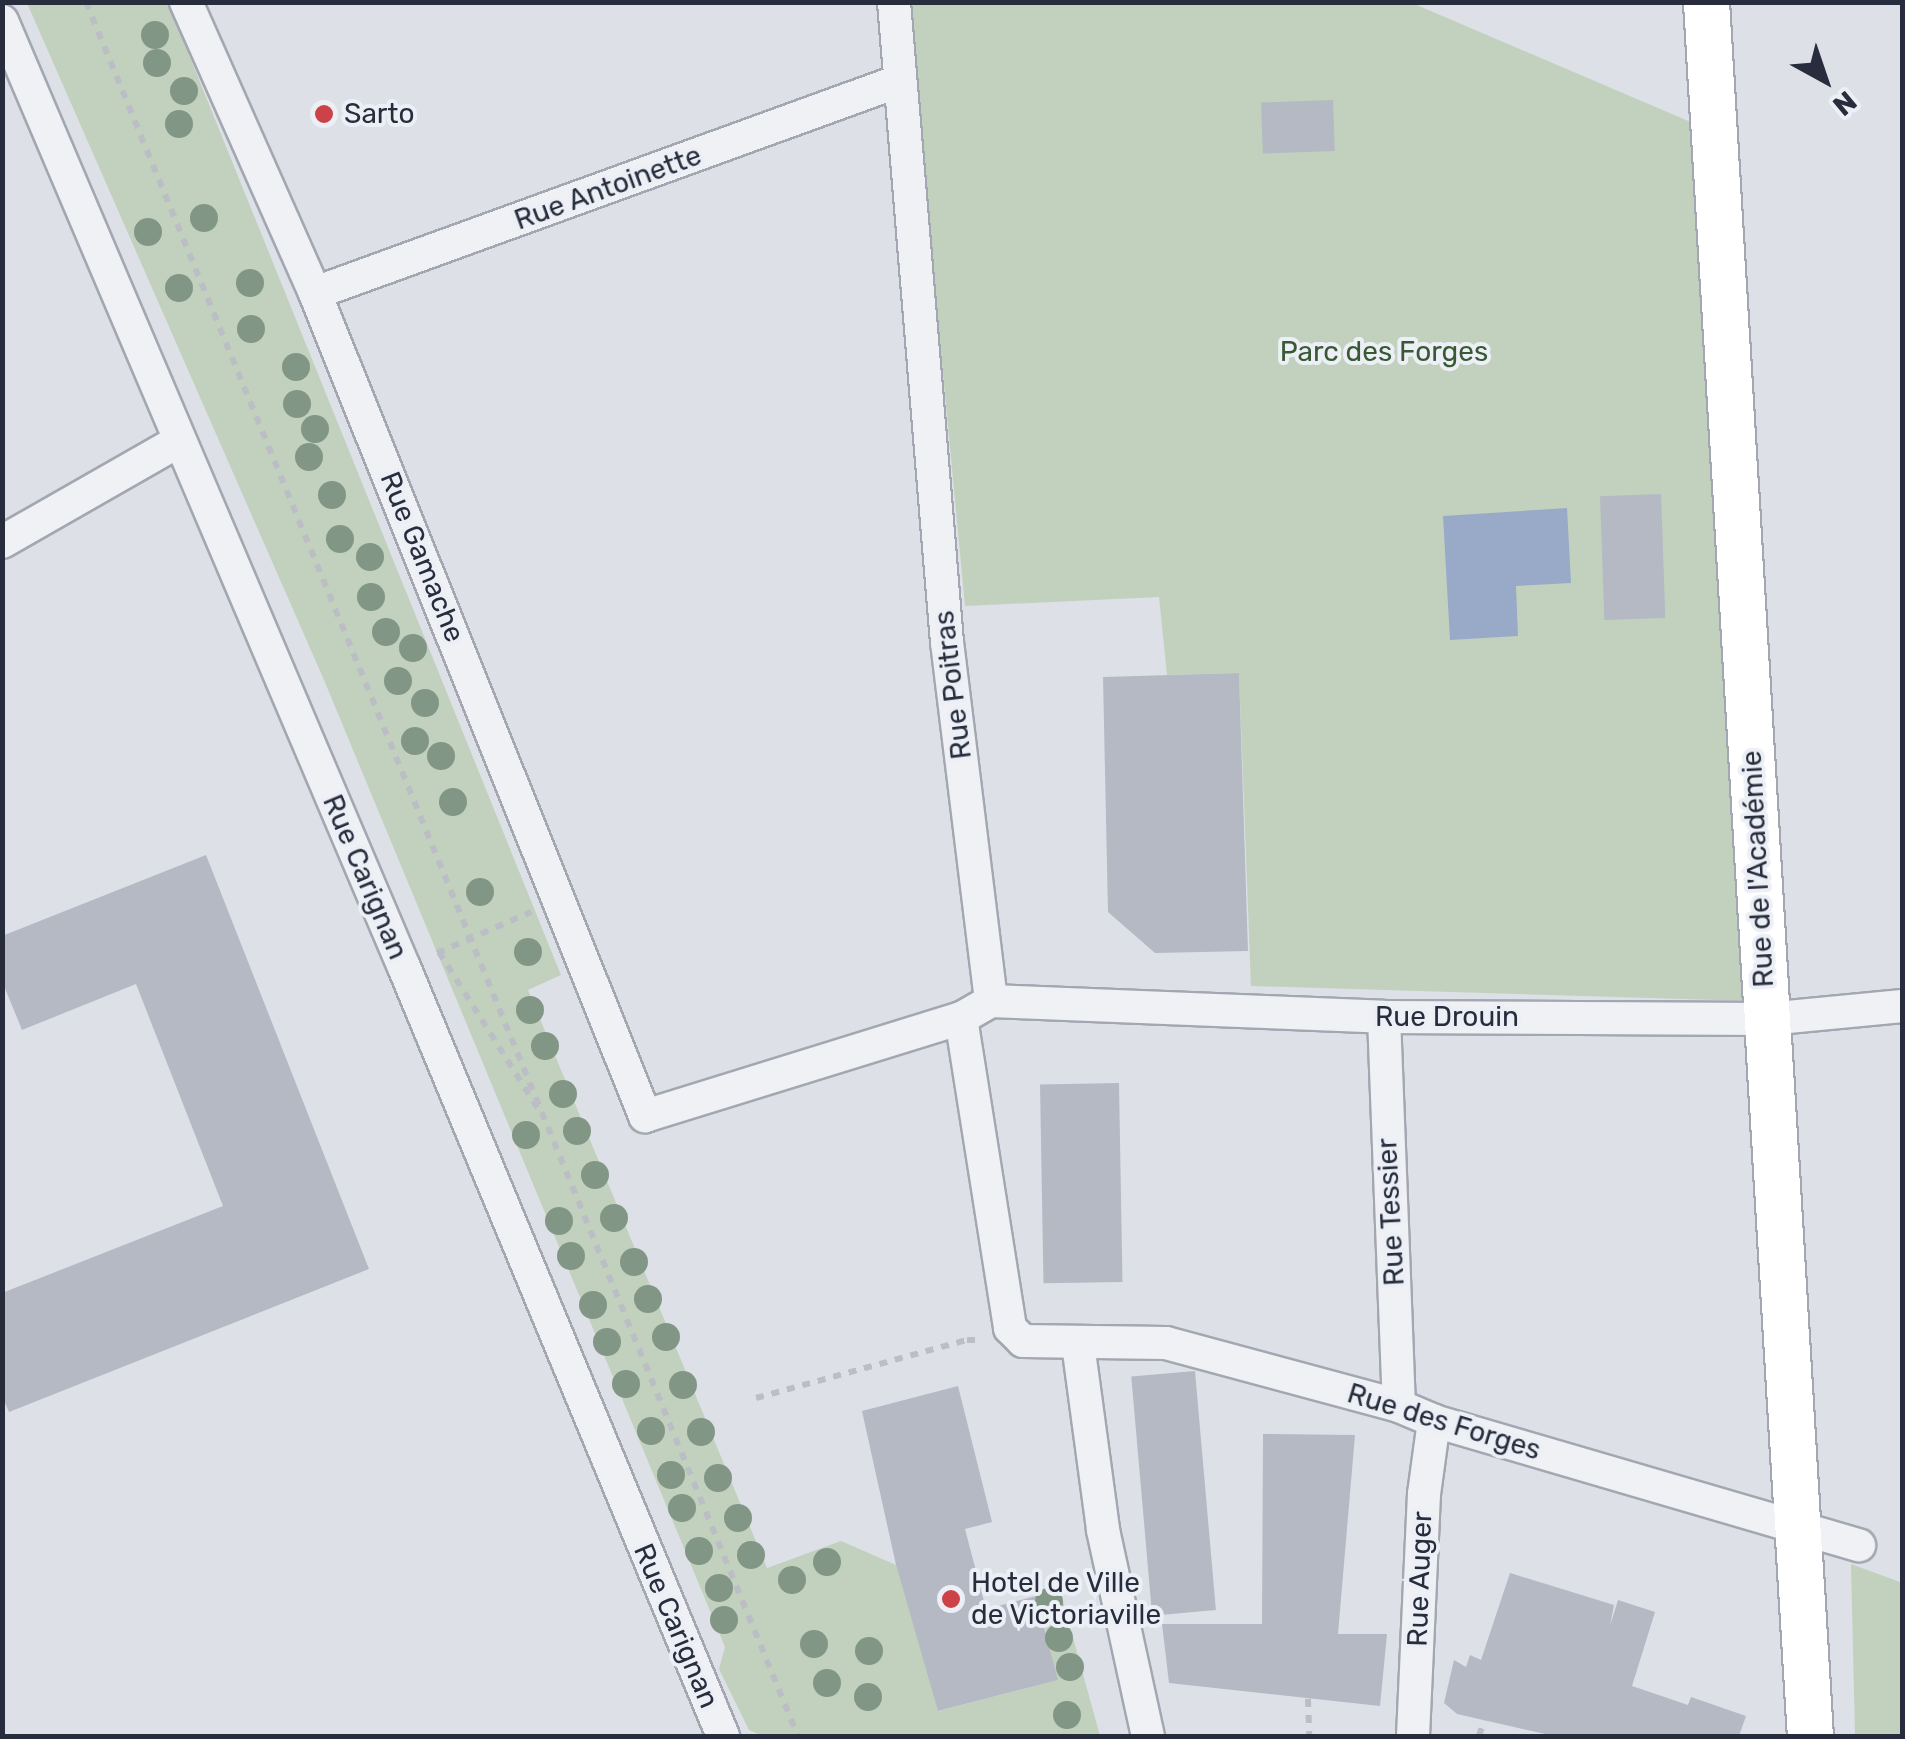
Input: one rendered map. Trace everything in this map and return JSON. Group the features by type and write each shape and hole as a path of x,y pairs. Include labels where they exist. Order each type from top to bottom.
{"street":[{"name":"Rue Gamache","path":"186,2 316,294 645,1116 961,1018"},
{"name":"Rue Poitras","path":"894,2 947,642 992,1001"},
{"name":"Rue de l'Académie","path":"1706,2 1810,1736"},
{"name":"Rue Carignan","path":"2,21 404,967 723,1736"},
{"name":"Rue Antoinette","path":"316,294 899,81"},
{"path":"2,542 179,442"},
{"name":"Rue Drouin","path":"992,1001 1384,1017 1767,1018 1902,1006"},
{"path":"992,1001 961,1018 1010,1328 1022,1342"},
{"name":"Rue Tessier","path":"1384,1017 1399,1406"},
{"name":"Rue des Forges","path":"1022,1342 1166,1343 1399,1406 1434,1421 1858,1545"},
{"path":"1078,1344 1103,1530 1148,1736"},
{"name":"Rue Auger","path":"1413,1736 1424,1494 1434,1421"}],"path":[{"path":"86,2 798,1736"},
{"path":"404,967 474,940 560,899"},
{"path":"438,952 548,1125"},
{"path":"756,1398 967,1340 1022,1342"},
{"path":"1308,1698 1309,1735"},
{"path":"1479,1736 1484,1721"}],"green space":[{"path":"27,3 168,3 561,975 528,990 767,1568 841,1541 896,1565 939,1711 1057,1680 1038,1597 1060,1590 1100,1736 763,1736 749,1730 719,1669 725,1647 324,680"},
{"name":"Parc des Forges","path":"908,3 1412,3 1707,129 1750,1001 1251,986 1239,673 1167,675 1159,597 965,606"},
{"path":"1851,1564 1900,1582 1901,1736 1855,1736"}],"water":[{"path":"1567,508 1571,583 1516,586 1518,636 1450,640 1443,516"}],"building":[{"path":"1333,100 1335,151 1263,153 1261,103"},
{"path":"1661,494 1665,618 1604,620 1600,496"},
{"path":"1239,673 1248,951 1155,953 1108,912 1103,677"},
{"path":"206,855 369,1269 9,1412 2,1396 2,1293 223,1206 136,984 22,1030 2,981 2,936"},
{"path":"1119,1083 1122,1282 1043,1283 1040,1084"},
{"path":"1195,1371 1216,1610 1152,1616 1131,1377"},
{"name":"Hotel de Ville de Victoriaville","path":"958,1386 992,1522 965,1529 986,1609 1036,1596 1058,1680 938,1711 896,1565 862,1411"},
{"path":"1263,1434 1355,1435 1338,1634 1387,1634 1380,1706 1169,1683 1162,1624 1262,1624"},
{"path":"1510,1573 1614,1605 1610,1626 1618,1600 1655,1612 1632,1686 1688,1705 1691,1697 1746,1716 1739,1736 1554,1736 1457,1714 1444,1703 1454,1660 1466,1667 1470,1655 1481,1660"}],"place":[{"name":"Sarto","path":"324,114"},
{"name":"Hotel de Ville de Victoriaville","path":"951,1599"}]}
